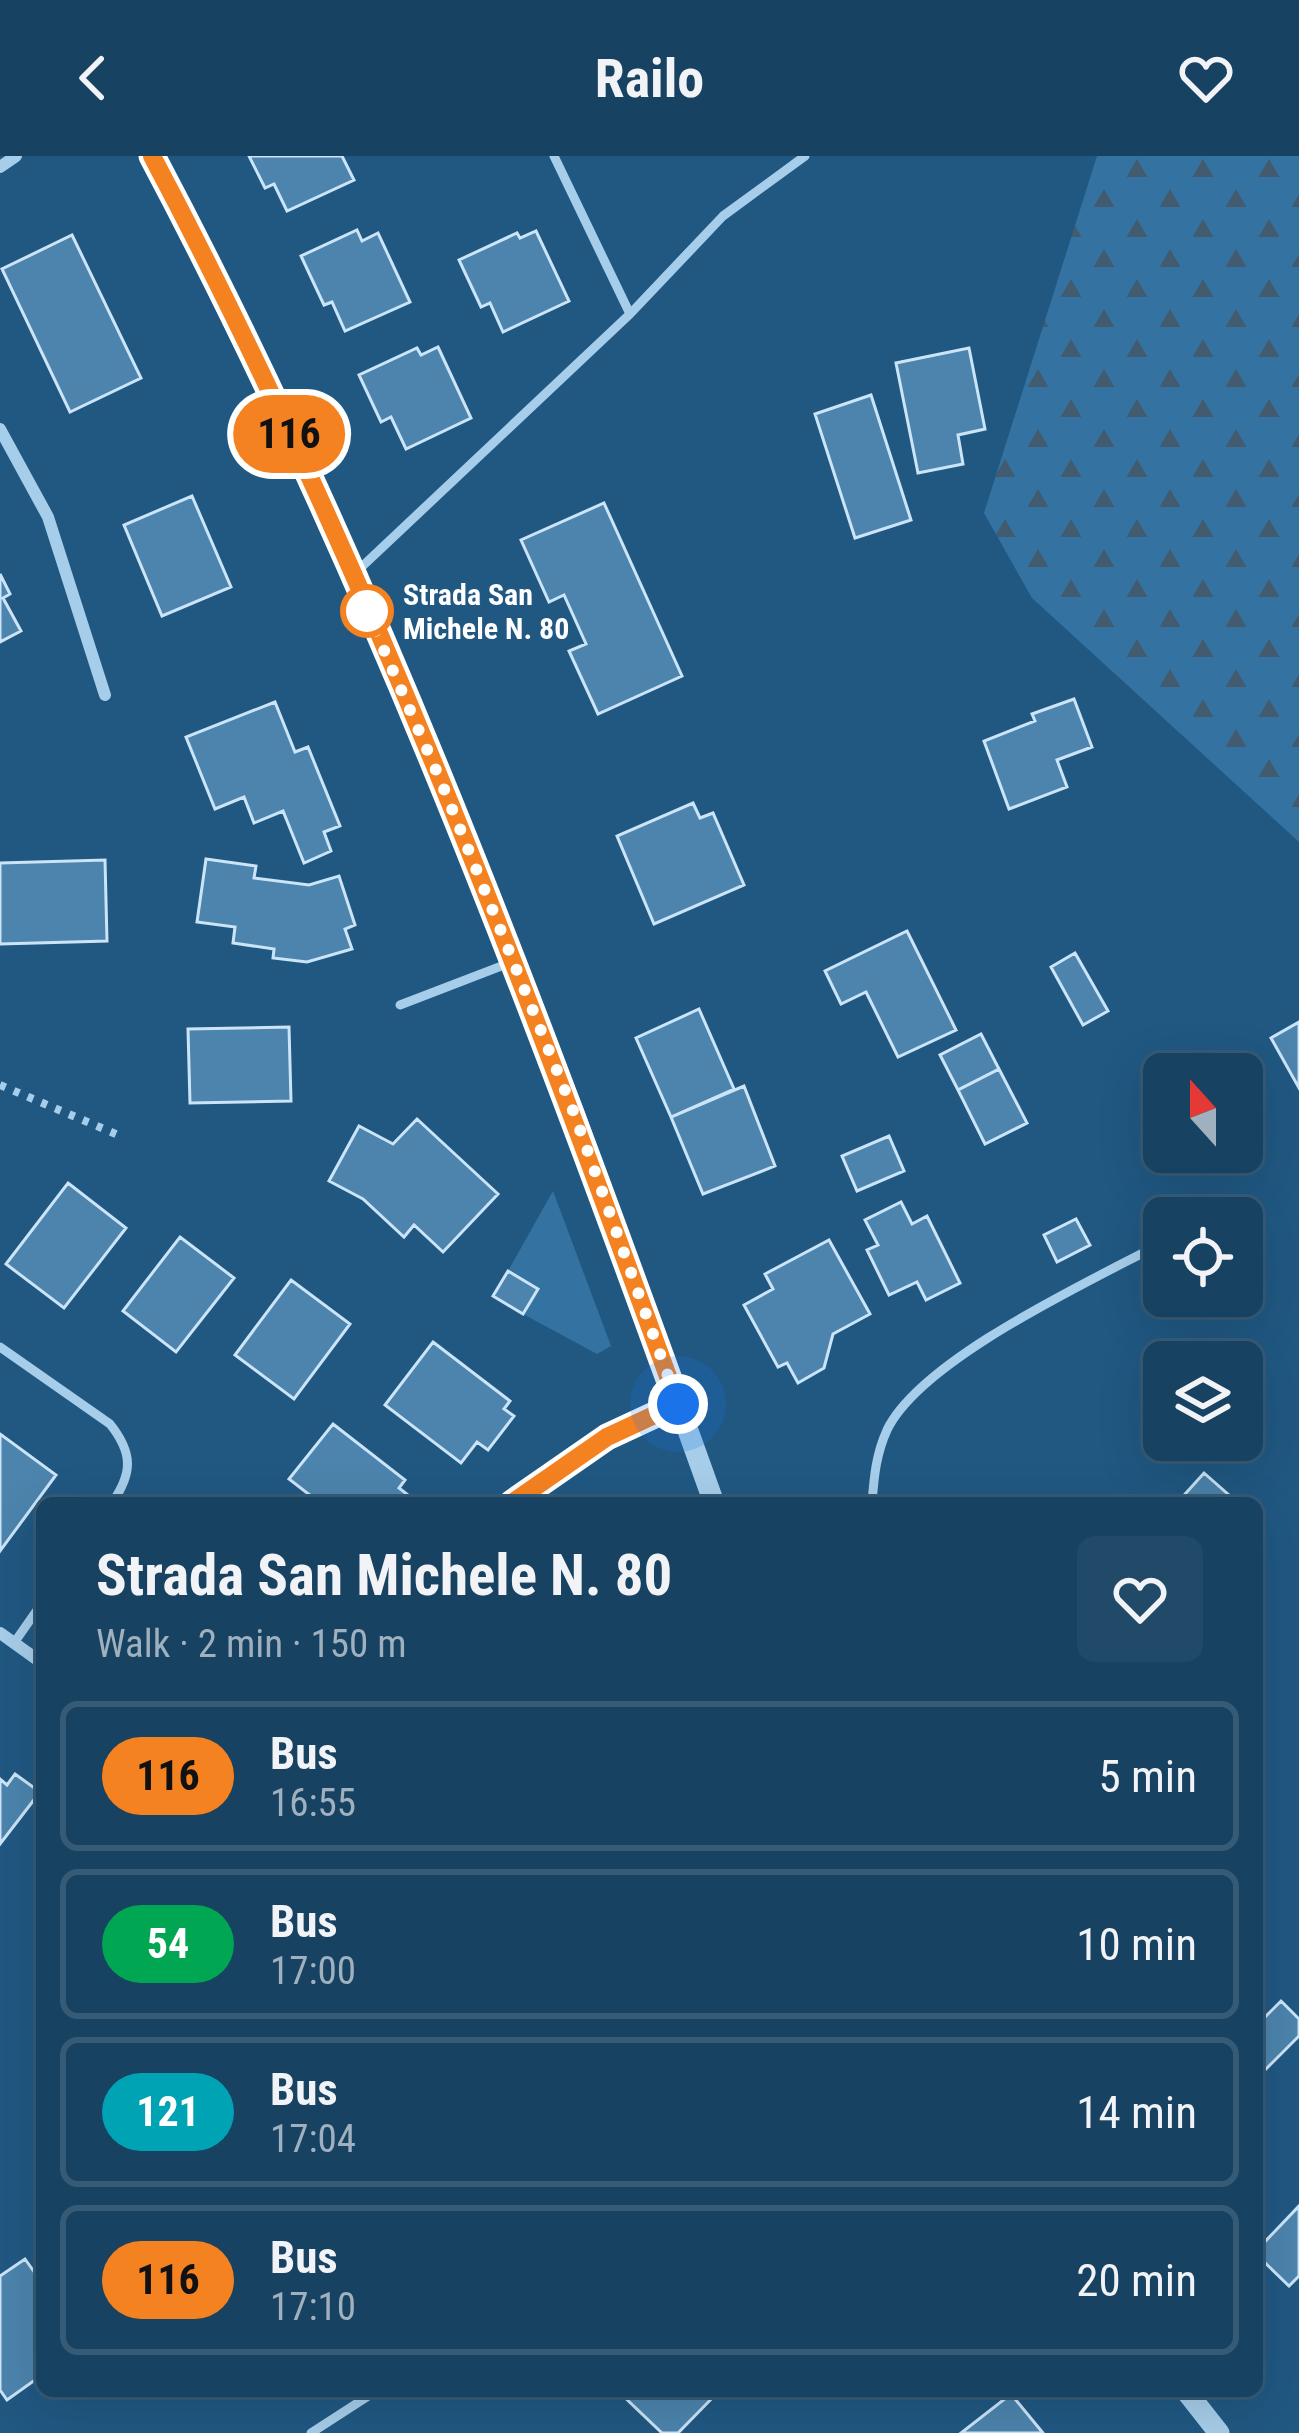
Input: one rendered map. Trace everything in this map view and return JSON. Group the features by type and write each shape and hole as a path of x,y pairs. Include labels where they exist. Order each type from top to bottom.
{"street":[{"path":"0,167 16,156"},
{"path":"152,156 245,340 442,784 574,1113 712,1497"},
{"path":"0,429 48,517 104,694"},
{"path":"521,1497 607,1437 678,1404"},
{"path":"0,1633 36,1659"},
{"path":"1191,2397 1219,2433"}],"lane":[{"path":"554,156 630,314"},
{"path":"352,576 630,314 722,216 805,156"},
{"path":"400,1005 513,962"},
{"path":"873,1497 876,1457 890,1425 920,1390 997,1331 1143,1254"},
{"path":"0,1347 110,1424 124,1442 130,1461 127,1483 116,1497"},
{"path":"14,1643 36,1612"},
{"path":"311,2433 367,2397"}],"path":[{"path":"0,1085 123,1137"}],"green space":[{"path":"1097,156 1299,156 1299,842 1032,598 984,513"},
{"path":"553,1191 611,1346 597,1354 523,1314 537,1289 508,1271"}],"building":[{"path":"249,156 342,156 354,180 287,211 274,184 265,188"},
{"path":"357,230 362,241 378,233 410,302 345,331 332,302 324,305 301,256"},
{"path":"536,231 569,301 503,332 490,303 481,307 459,260 517,233 520,238"},
{"path":"72,235 141,378 70,412 2,269"},
{"path":"438,347 471,418 406,449 391,417 381,422 359,375 417,348 421,355"},
{"path":"969,348 985,429 958,435 963,464 918,473 896,363"},
{"path":"871,395 911,520 855,538 815,414"},
{"path":"192,496 231,587 162,616 124,525"},
{"path":"604,503 682,676 598,714 569,651 586,644 564,595 549,602 521,540"},
{"path":"0,574 10,594 3,598 21,631 0,642"},
{"path":"1074,699 1092,747 1057,760 1067,787 1009,809 984,741 1035,721 1032,714"},
{"path":"275,702 295,752 308,747 340,826 324,832 331,851 304,863 283,811 254,823 244,797 215,809 186,737"},
{"path":"693,803 700,818 713,813 744,885 654,924 617,836"},
{"path":"206,859 256,866 254,878 309,885 339,876 355,925 345,929 352,949 307,962 273,958 274,949 233,943 235,927 197,922"},
{"path":"105,860 107,941 0,944 0,863"},
{"path":"907,931 956,1030 898,1057 866,992 841,1004 825,971"},
{"path":"1075,953 1108,1011 1083,1025 1051,967"},
{"path":"699,1009 734,1089 671,1117 636,1038"},
{"path":"1299,1022 1299,1088 1271,1038"},
{"path":"289,1027 291,1101 190,1103 188,1029"},
{"path":"981,1034 999,1069 958,1090 940,1055"},
{"path":"999,1069 1027,1123 985,1144 958,1090"},
{"path":"744,1086 775,1166 703,1194 671,1117"},
{"path":"417,1119 498,1194 443,1252 414,1225 404,1237 363,1199 329,1181 359,1126 393,1144"},
{"path":"889,1136 904,1171 857,1191 842,1156"},
{"path":"68,1183 126,1228 64,1308 6,1264"},
{"path":"901,1202 912,1224 927,1216 960,1283 926,1300 917,1282 889,1295 867,1250 878,1245 865,1220"},
{"path":"1076,1219 1090,1245 1057,1262 1044,1235"},
{"path":"180,1237 234,1278 176,1352 123,1311"},
{"path":"829,1240 870,1314 833,1334 824,1368 798,1383 787,1363 778,1367 744,1305 773,1289 765,1274"},
{"path":"508,1271 538,1289 523,1314 493,1296"},
{"path":"291,1280 350,1324 294,1399 235,1355"},
{"path":"433,1342 510,1401 504,1409 514,1416 488,1450 477,1442 461,1463 385,1405"},
{"path":"333,1424 405,1480 399,1488 408,1495 312,1497 289,1479"},
{"path":"0,1434 56,1475 0,1551"},
{"path":"1204,1473 1231,1497 1182,1497"},
{"path":"15,1774 36,1789 36,1797 0,1844 0,1779 7,1785"},
{"path":"1281,2001 1299,2019 1299,2036 1266,2069 1263,2066 1263,2019"},
{"path":"1299,2206 1299,2276 1289,2286 1263,2261 1263,2244"},
{"path":"25,2259 36,2275 36,2379 7,2400 0,2390 0,2276"},
{"path":"624,2397 713,2397 678,2433 662,2433"},
{"path":"1013,2397 1043,2433 961,2433"}],"bus line":[{"name":"116","path":"152,156 281,417 442,784 574,1113 678,1404 607,1437 521,1497"}],"place":[{"name":"Strada San Michele N. 80","path":"367,611"}],"route":[{"path":"367,611 574,1113 678,1404"}]}
